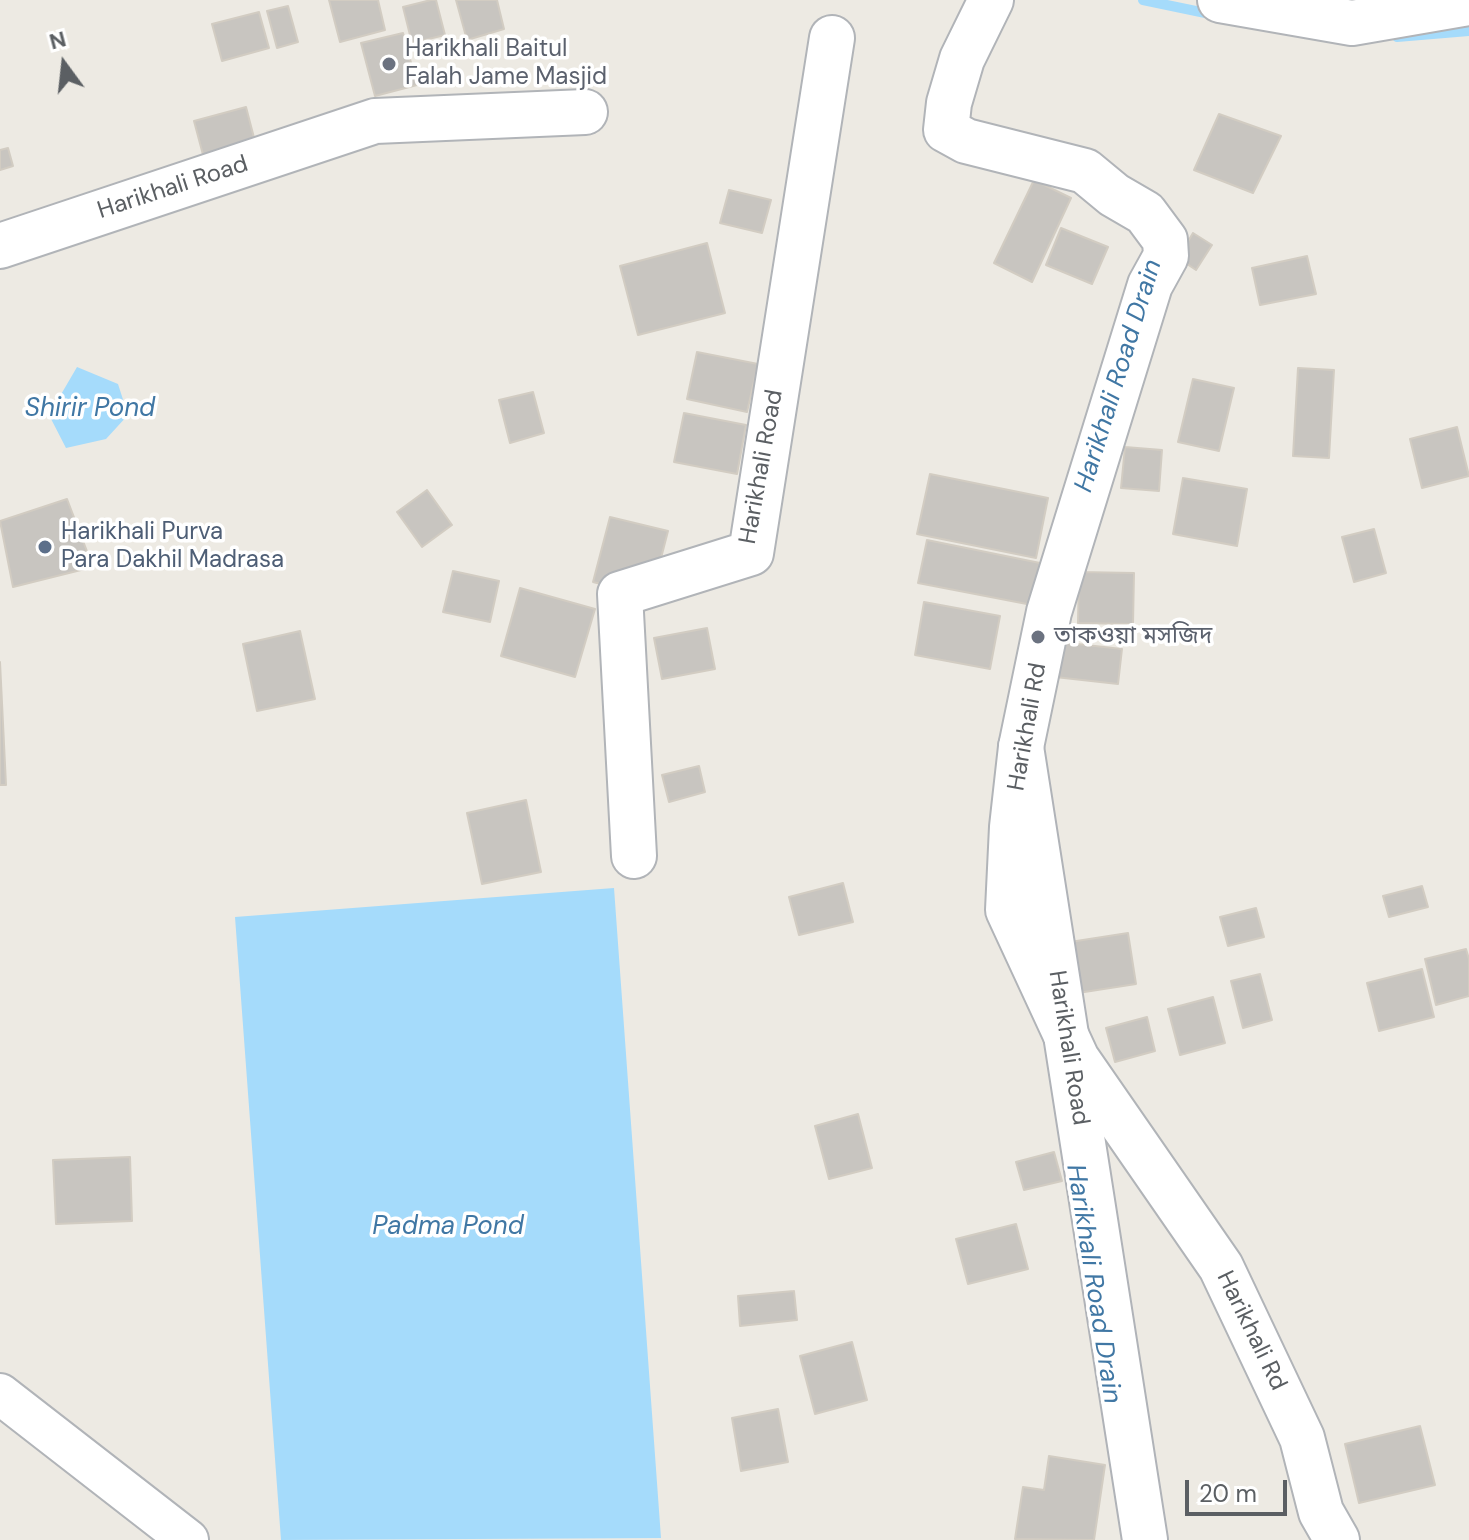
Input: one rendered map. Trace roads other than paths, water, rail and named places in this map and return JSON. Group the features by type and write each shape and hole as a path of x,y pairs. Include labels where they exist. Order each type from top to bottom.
{"street":[{"name":"Harikhali Rd","path":"991,0 962,59 949,103 946,130 966,141 1085,171 1114,195 1145,213 1165,240 1166,256 1150,285 1049,612 1021,747 1012,827 1008,910 1077,1059 1221,1267 1302,1438 1321,1512 1337,1540"},
{"path":"1220,0 1352,23 1469,3"},
{"name":"Harikhali Road","path":"634,856 620,594 751,553 832,38"},
{"name":"Harikhali Road","path":"0,246 375,121 585,112"},
{"name":"Harikhali Road","path":"1021,747 1145,1540"},
{"path":"0,1394 188,1540"}],"water":[{"name":"Shirir Pond","path":"77,367 118,384 128,415 106,439 66,448 49,415"},
{"name":"Padma Pond","path":"614,888 661,1538 281,1540 235,917"}],"waterway":[{"path":"1143,0 1215,15"},
{"path":"1397,37 1469,31"}],"place":[{"name":"Harikhali Baitul Falah Jame Masjid","path":"389,64"},
{"name":"Harikhali Purva Para Dakhil Madrasa","path":"45,547"},
{"name":"তাকওয়া মসজিদ","path":"1038,637"}],"water label":[{"name":"Harikhali Road Drain","path":"1119,376"},
{"name":"Harikhali Road Drain","path":"1093,1284"}]}
